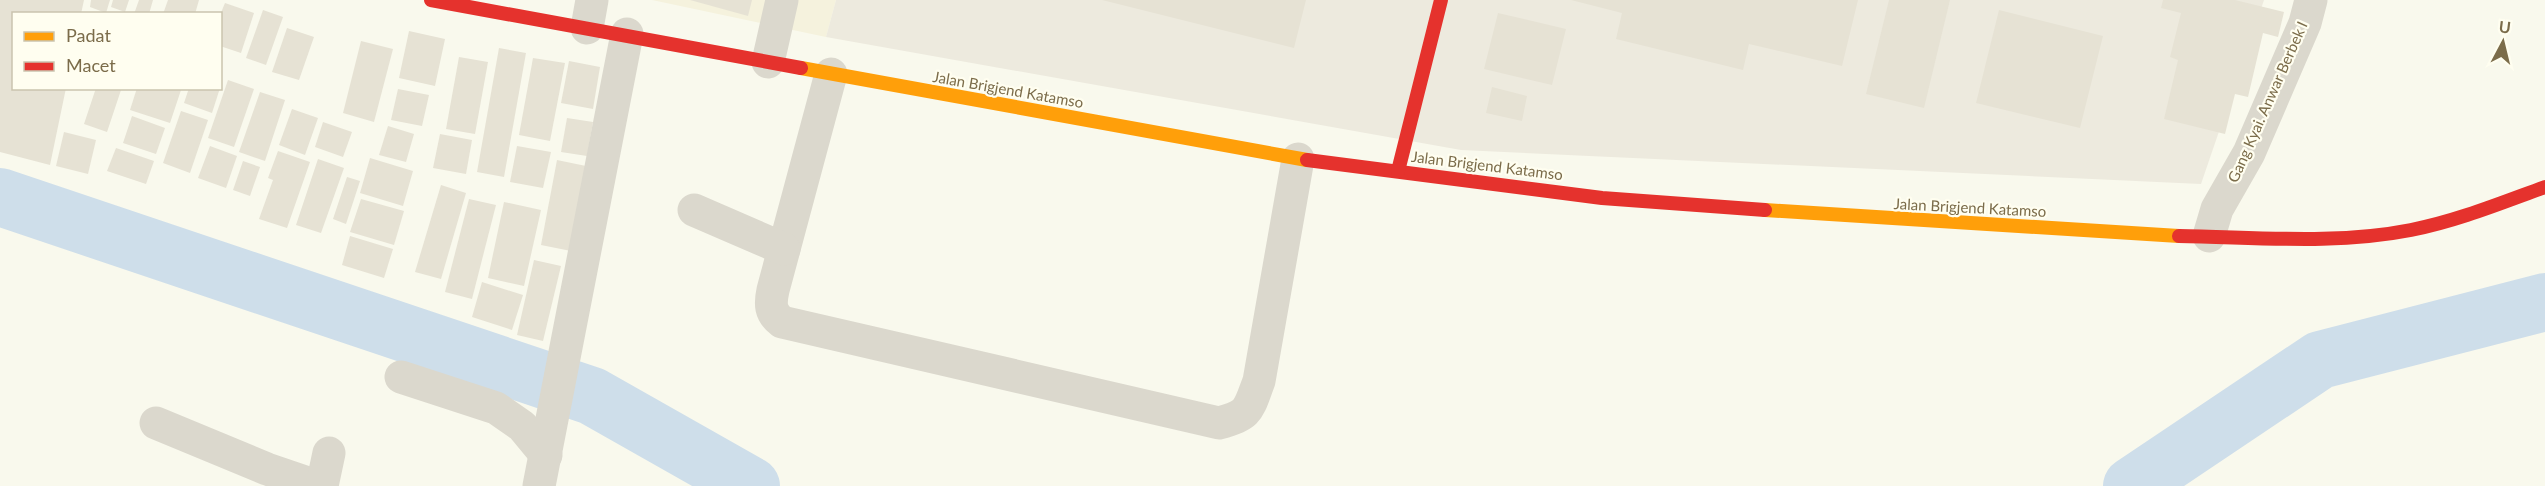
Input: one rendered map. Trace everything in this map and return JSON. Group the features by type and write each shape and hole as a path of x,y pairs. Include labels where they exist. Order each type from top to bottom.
{"street":[{"path":"768,62 782,0"},
{"path":"1398,171 1442,0"},
{"name":"Gang Kyai. Anwar Berbek I","path":"2209,236 2217,209 2249,153 2305,23 2311,0"},
{"name":"Jalan Brigjend Katamso","path":"449,2 589,14 627,34 831,74 1298,159 1602,198 1887,219 2209,236 2338,239 2410,230 2463,217 2545,187"},
{"path":"539,486 627,34"},
{"path":"831,74 770,304 776,318 782,322 1219,423 1241,417 1250,407 1259,381 1298,159"},
{"path":"694,210 784,249"},
{"path":"400,377 496,408 548,448"},
{"path":"156,423 267,469 319,486 329,453"}],"shaded area":[{"path":"652,0 836,0 826,37"},
{"path":"836,0 2264,0 2201,184 1461,150 826,37"}],"building":[{"path":"0,0 84,0 81,12 12,12 12,90 66,90 50,165 0,152"},
{"path":"91,0 110,0 106,12 90,7"},
{"path":"113,0 129,0 125,12 111,7"},
{"path":"139,0 153,0 150,12 135,12"},
{"path":"168,0 199,0 196,12 164,12"},
{"path":"690,0 752,0 748,16"},
{"path":"1102,0 1306,0 1294,48"},
{"path":"1571,0 1858,0 1842,66 1749,44 1743,70 1616,39 1622,13"},
{"path":"1889,0 1950,0 1924,108 1866,94"},
{"path":"2163,0 2235,0 2284,12 2278,37 2263,33 2248,97 2235,94 2225,134 2164,119 2178,60 2170,57 2181,13 2161,8"},
{"path":"225,3 254,13 241,53 222,47 221,12"},
{"path":"263,10 283,17 266,65 246,58"},
{"path":"1999,10 2103,36 2080,128 1976,103"},
{"path":"1498,13 1566,29 1552,85 1484,69"},
{"path":"287,28 314,37 299,80 272,72"},
{"path":"409,31 445,39 435,86 399,78"},
{"path":"361,41 393,49 374,122 343,113"},
{"path":"499,48 526,53 504,177 477,172"},
{"path":"459,57 488,62 475,134 446,129"},
{"path":"533,58 565,63 550,141 519,135"},
{"path":"569,61 600,67 593,109 561,103"},
{"path":"228,80 254,89 234,147 208,138"},
{"path":"1492,87 1527,96 1522,121 1486,113"},
{"path":"398,89 429,95 422,126 391,120"},
{"path":"95,90 121,90 107,132 84,124"},
{"path":"136,90 181,90 170,123 130,110"},
{"path":"188,90 219,90 212,113 184,103"},
{"path":"260,92 285,100 265,161 239,152"},
{"path":"292,109 318,118 305,155 279,145"},
{"path":"181,111 208,120 190,173 163,163"},
{"path":"132,116 165,128 156,154 123,143"},
{"path":"567,118 593,122 587,156 561,152"},
{"path":"323,122 352,132 343,157 315,147"},
{"path":"388,126 414,134 406,162 379,155"},
{"path":"64,132 96,140 88,174 56,166"},
{"path":"440,134 472,140 466,174 433,168"},
{"path":"210,146 237,156 226,188 198,178"},
{"path":"517,146 551,152 543,188 510,182"},
{"path":"116,148 154,161 146,184 107,171"},
{"path":"278,151 310,162 287,228 259,219 273,180 268,178"},
{"path":"370,158 413,171 403,206 360,193"},
{"path":"318,159 344,168 321,233 296,225"},
{"path":"557,160 586,166 571,251 541,245"},
{"path":"243,161 260,167 250,196 233,190"},
{"path":"347,177 360,181 346,224 333,219"},
{"path":"441,185 466,193 441,279 415,272"},
{"path":"361,199 404,211 394,245 350,232"},
{"path":"469,199 496,205 472,299 445,292"},
{"path":"504,202 541,210 524,286 488,278"},
{"path":"350,236 393,249 384,278 342,265"},
{"path":"534,260 561,266 543,341 517,335"},
{"path":"482,282 523,295 512,330 472,317"}],"waterway":[{"path":"0,197 592,396 751,486"},
{"path":"2132,486 2320,360 2545,302"}],"traffic: slow":[{"path":"801,68 1307,160"},
{"path":"1765,210 2179,236"}],"traffic: jam":[{"path":"431,0 801,68"},
{"path":"1398,171 1441,0"},
{"path":"1307,160 1602,198 1765,210"},
{"path":"2179,236 2324,239 2382,235 2445,222 2545,187"}]}
